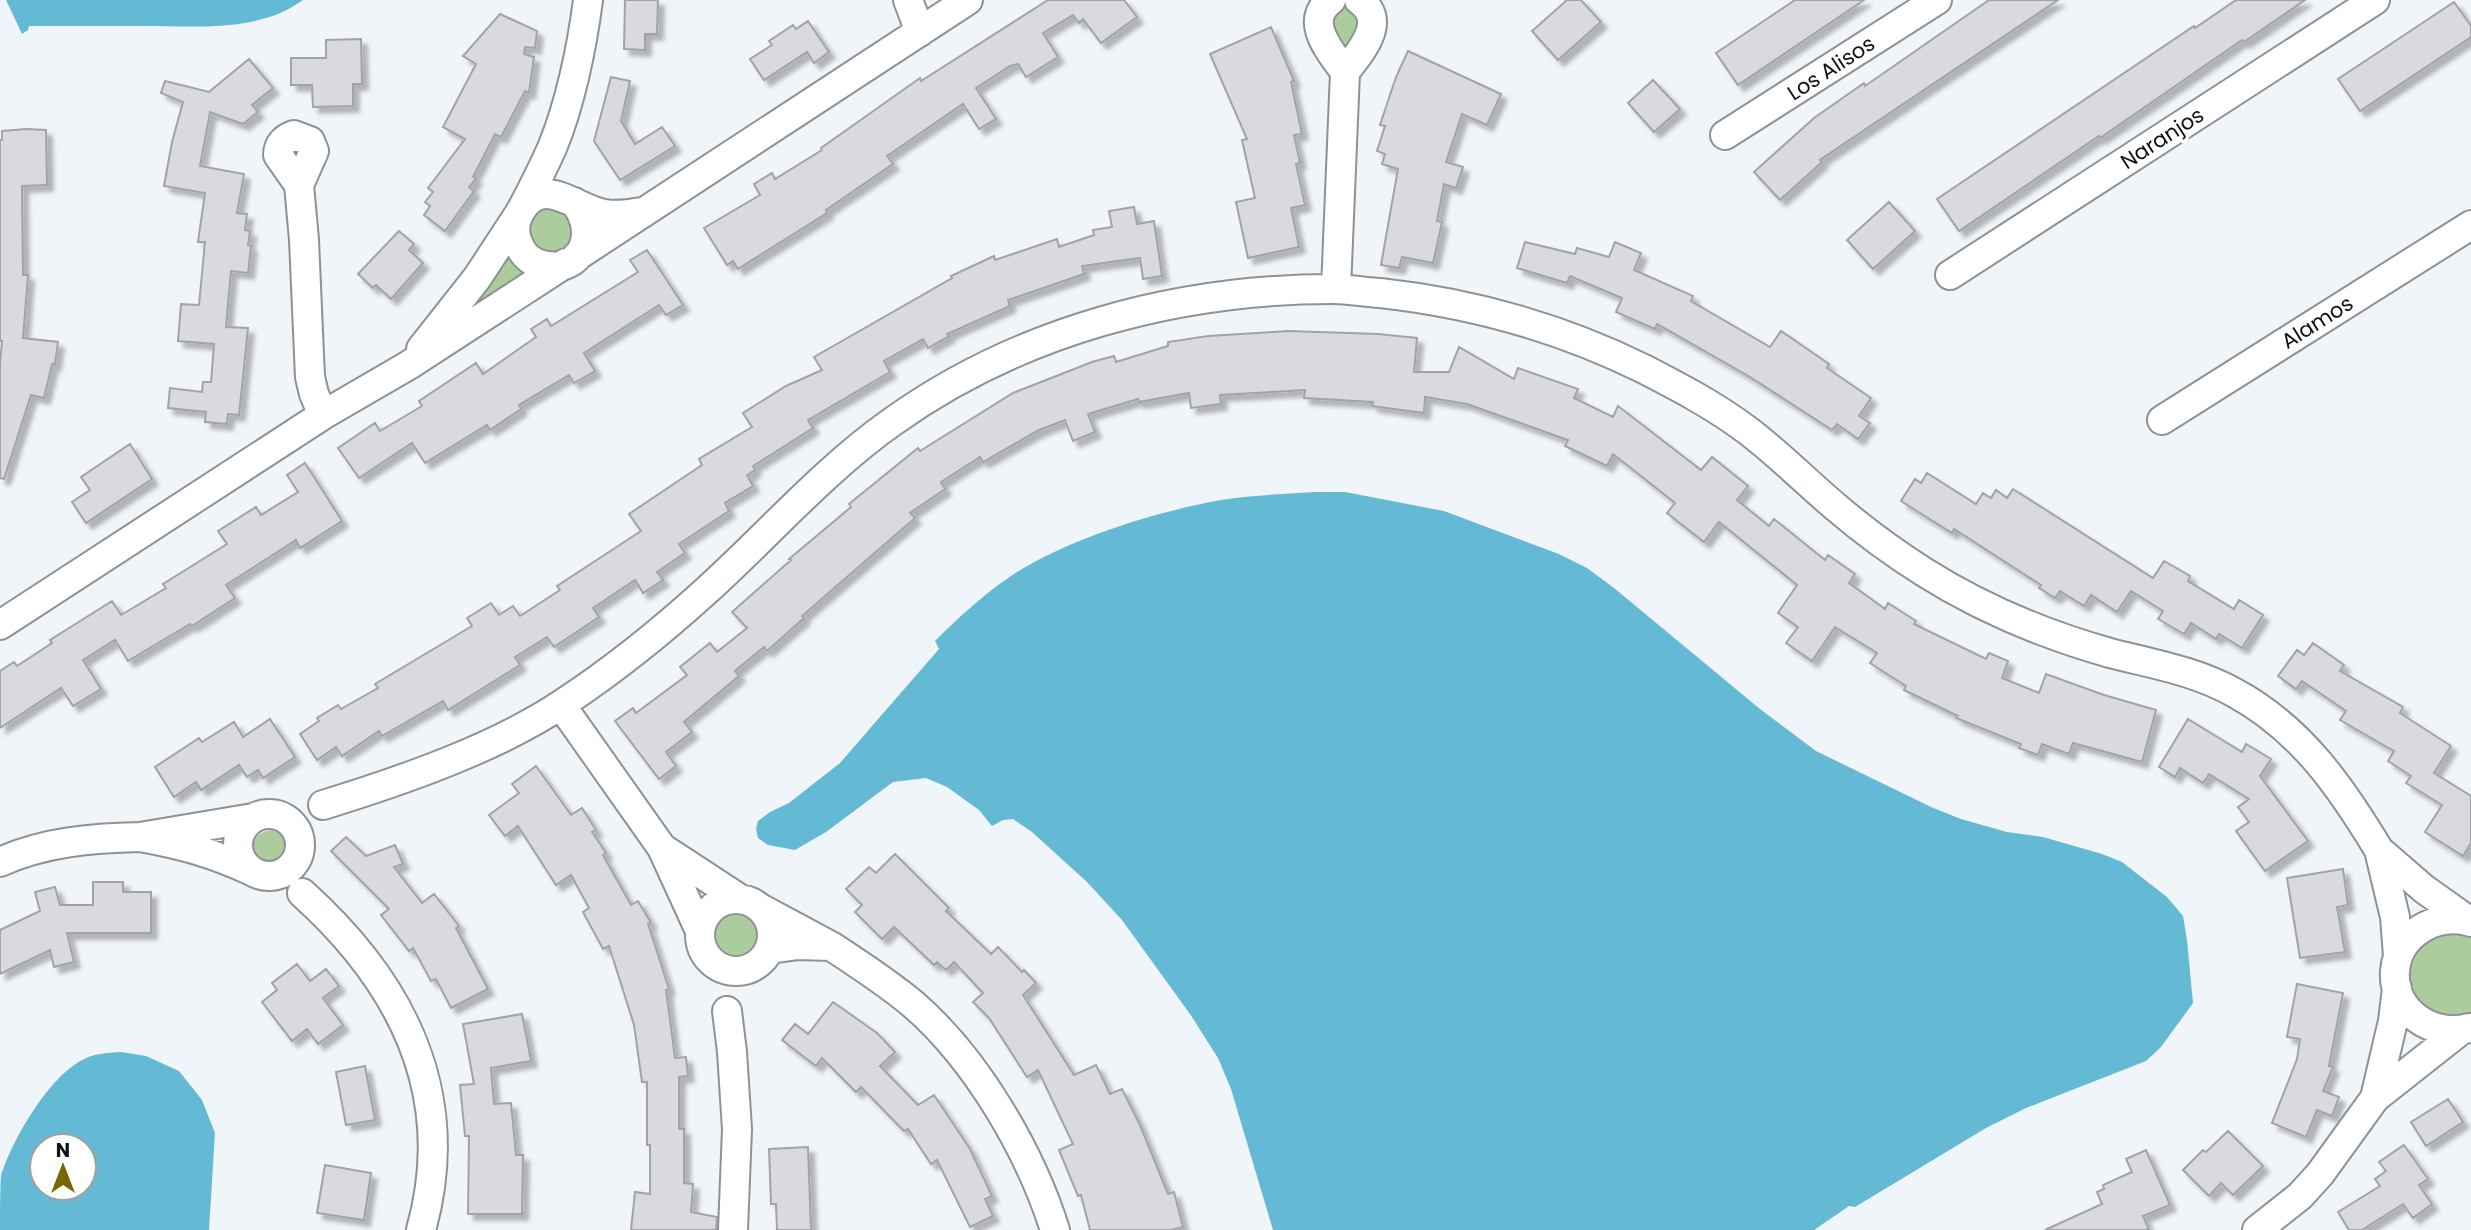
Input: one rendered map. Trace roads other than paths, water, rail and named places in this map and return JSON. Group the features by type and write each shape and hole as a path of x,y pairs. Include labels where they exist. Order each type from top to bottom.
{"street":[{"path":"409,365 477,278 520,212 553,147 572,83 588,0"},
{"path":"908,0 920,32"},
{"path":"0,625 323,415 409,365 968,0"},
{"path":"1331,0 1322,8 1318,23 1324,39 1345,72"},
{"path":"1336,289 1345,72 1367,40 1373,23 1369,8 1359,0"},
{"name":"Los Alisos","path":"1725,135 1937,0"},
{"name":"Naranjos","path":"1950,275 2375,0"},
{"path":"553,147 568,199 582,211 587,222 587,234 584,246 572,259 555,266 542,265 531,260 516,241 515,229 520,212 541,195 552,194 568,199 605,214 643,212"},
{"path":"299,184 310,377 323,415"},
{"name":"Alamos","path":"2162,420 2471,225"},
{"path":"0,862 49,846 89,839 140,837 323,804 383,786 491,743 561,705 620,663 700,597 855,451 938,391 988,365 1046,340 1117,316 1183,302 1248,293 1336,289 1465,306 1534,324 1640,367 1745,428 1836,508 1926,574 2015,620 2072,642 2202,677 2236,694 2298,738 2320,762 2344,793 2379,850 2424,890 2470,922"},
{"path":"561,705 662,848 700,931 703,950 727,1011 737,1129 734,1229"},
{"path":"302,893 296,878 298,850 297,830 284,818 260,816 246,825 238,845 240,856 246,865 260,874 283,872 298,850 306,822 323,804"},
{"path":"140,837 189,846 219,856 302,893 330,918 378,975 397,1006 411,1037 430,1108 434,1147 431,1183 421,1230"},
{"path":"662,848 751,904 831,946 878,976 916,1007 955,1049 985,1087 1022,1150 1055,1230"},
{"path":"2375,1098 2393,1021 2398,956 2395,917 2379,850"},
{"path":"700,931 709,911 718,903 729,899 751,904 772,928 770,948 764,959 754,967 743,971 723,969 708,958"},
{"path":"2398,956 2407,941 2427,925 2452,918 2470,922"},
{"path":"770,948 831,946"},
{"path":"727,1011 731,994 743,971"},
{"path":"2396,988 2413,1016 2427,1026 2443,1031 2465,1029"},
{"path":"2257,1230 2307,1188 2375,1098 2465,1029"}],"water":[{"path":"6,0 303,0 285,11 246,23 183,27 29,26 22,34"},
{"path":"1345,492 1444,511 1559,554 1587,568 1614,588 1760,709 1816,751 1961,819 2007,832 2043,837 2122,862 2167,897 2183,916 2193,1003 2161,1047 2146,1061 2026,1108 1986,1128 1855,1207 1849,1206 1814,1230 1273,1230 1231,1089 1218,1058 1190,1014 1122,920 1087,882 1032,832 1013,819 1003,820 992,826 979,810 947,787 926,778 893,782 826,832 795,850 768,845 758,838 756,829 758,821 789,803 840,763 939,649 935,641 1011,576 1058,550 1112,529 1168,512 1233,498"},
{"path":"121,1052 146,1056 179,1071 202,1100 215,1133 209,1230 0,1230 1,1176 23,1128 58,1079 84,1059"}]}
